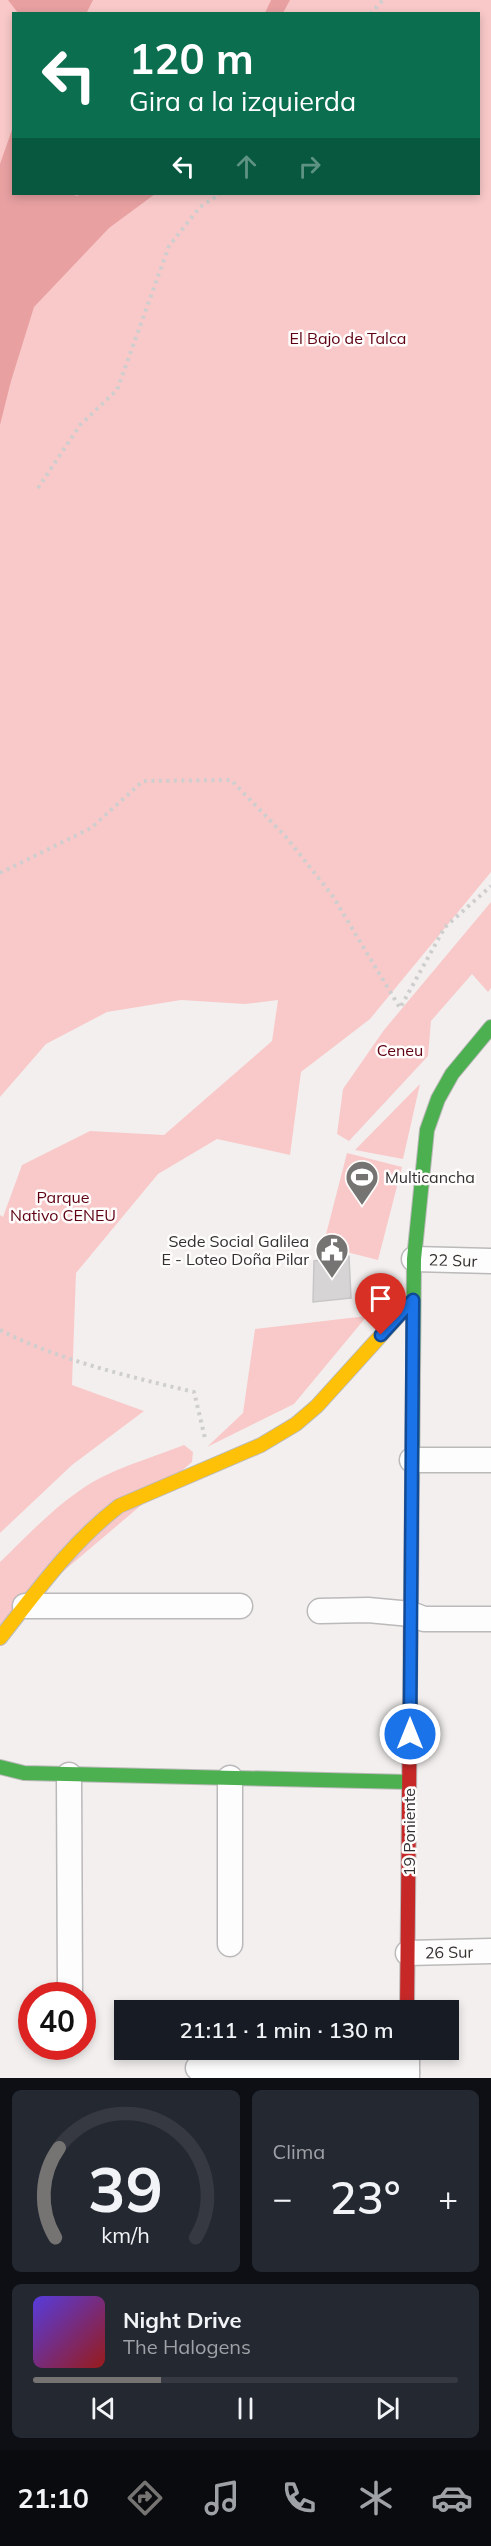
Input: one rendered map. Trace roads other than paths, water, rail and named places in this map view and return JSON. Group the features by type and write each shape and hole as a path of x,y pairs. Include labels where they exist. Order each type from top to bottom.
{"street":[{"name":"19 Poniente","path":"407,2000 414,1259 427,1130 432,1110 448,1076 491,1027"},
{"name":"22 Sur","path":"414,1259 491,1261"},
{"path":"0,1638 73,1545 103,1517 119,1506 261,1445 296,1424 317,1406 413,1300"},
{"path":"412,1460 491,1460"},
{"path":"25,1606 240,1606"},
{"path":"320,1611 368,1610 411,1614 424,1619 491,1619"},
{"path":"0,1767 24,1773 69,1775 409,1782"},
{"path":"69,1775 70,1982"},
{"path":"230,1778 230,1944"},
{"name":"26 Sur","path":"408,1953 491,1951"},
{"path":"198,2068 407,2066"}],"place":[{"name":"Multicancha","path":"362,1206"},
{"name":"Sede Social Galilea E - Loteo Doña Pilar","path":"332,1279"}],"park label":[{"name":"El Bajo de Talca","path":"348,338"},
{"name":"Ceneu","path":"400,1050"},
{"name":"Parque Nativo CENEU","path":"63,1206"}]}
